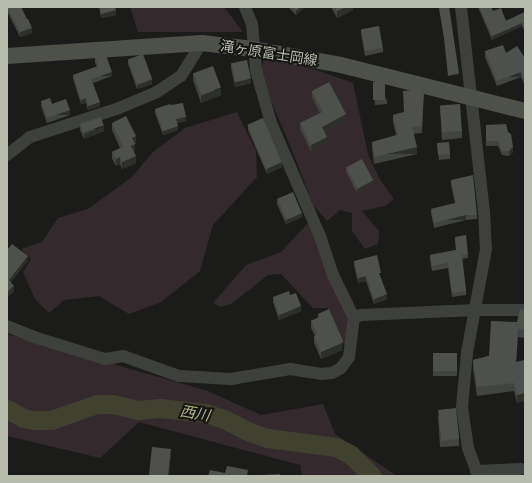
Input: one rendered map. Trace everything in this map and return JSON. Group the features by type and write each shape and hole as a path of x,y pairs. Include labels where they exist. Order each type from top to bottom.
{"main road":[{"name":"滝ヶ原富士岡線","path":"7,56 202,43 253,49 341,65 525,111"}],"street":[{"path":"7,326 34,337 105,359 123,356 179,376 231,379 290,370 320,374 332,373 341,368 349,357 354,318 333,275 308,208 271,122 256,70 252,24 245,7"},
{"path":"461,7 484,212 486,249 467,353 462,406 468,448 477,474 521,469"},
{"path":"7,155 30,137 119,108 157,92 181,76 202,43"},
{"path":"354,318 361,315 476,310 525,310"}],"shaded area":[{"path":"130,7 224,7 243,32 138,32"},
{"path":"265,56 319,71 353,83 368,154 379,178 394,199 385,206 362,211 379,231 378,244 365,249 352,231 352,213 340,210 327,221 313,205 269,96 261,71"},
{"path":"237,112 256,151 257,177 213,225 200,271 161,302 129,314 99,296 64,300 49,313 35,299 23,272 31,259 21,249 42,242 58,218 88,209 132,177 153,152 185,128"},
{"path":"310,221 343,301 348,323 347,346 340,341 328,308 313,308 281,274 268,275 231,304 221,307 213,303 246,265 281,252"},
{"path":"7,334 208,391 261,415 323,404 335,434 397,476 302,476 300,465 139,422 100,458 7,436"}],"building":[{"path":"7,7 21,7 32,28 20,32"},
{"path":"100,7 115,7 116,10 101,14"},
{"path":"292,7 300,7 296,11"},
{"path":"335,7 346,7 337,11"},
{"path":"449,7 459,73 448,76 439,8"},
{"path":"479,7 491,7 493,11 501,8 506,21 525,12 525,26 522,23 492,36"},
{"path":"379,26 383,48 365,51 361,29"},
{"path":"503,45 506,53 517,46 525,58 524,78 521,72 497,81 485,51"},
{"path":"143,54 152,79 137,85 128,59"},
{"path":"106,55 112,72 91,79 100,102 88,106 86,98 81,100 73,75 98,66 95,58"},
{"path":"247,60 251,79 235,82 231,63"},
{"path":"213,66 221,88 201,95 193,73"},
{"path":"329,82 346,114 322,127 327,137 311,145 300,123 323,112 312,91"},
{"path":"373,82 385,82 385,100 373,100"},
{"path":"424,89 422,126 412,127 417,147 374,157 372,142 398,135 393,115 404,112 403,91"},
{"path":"50,98 52,104 66,99 70,110 47,118 41,101"},
{"path":"183,103 186,117 176,119 178,126 163,131 155,109 170,104"},
{"path":"460,104 462,131 442,132 440,105"},
{"path":"126,116 136,136 132,138 135,144 131,146 136,156 122,162 120,157 116,159 112,152 123,147 112,123"},
{"path":"101,117 104,126 83,132 80,124"},
{"path":"263,118 282,162 266,169 247,125"},
{"path":"506,124 508,132 511,134 513,147 509,151 502,151 498,141 486,141 486,125"},
{"path":"449,142 450,154 438,155 437,143"},
{"path":"362,159 373,180 357,189 346,167"},
{"path":"473,175 477,215 466,215 434,223 431,209 456,203 451,180"},
{"path":"293,192 302,213 286,220 277,199"},
{"path":"466,235 468,254 462,255 466,291 452,293 448,263 432,266 430,255 456,250 455,237"},
{"path":"12,244 28,256 9,280 14,286 7,292 7,250"},
{"path":"377,255 381,273 379,273 387,294 374,299 366,276 358,278 354,261"},
{"path":"289,291 290,295 296,293 301,306 279,315 273,297"},
{"path":"329,309 343,341 342,343 321,352 314,336 317,335 311,321 319,317 318,314"},
{"path":"520,309 525,310 525,330 518,329 516,362 525,360 525,393 517,395 514,383 477,387 473,360 489,356 491,321 517,322"},
{"path":"433,353 457,353 457,371 433,371"},
{"path":"456,408 459,439 441,441 438,410"},
{"path":"152,447 171,449 168,476 149,476"},
{"path":"227,466 248,470 247,476 208,476 210,470 225,473"},
{"path":"280,474 280,476 247,476"}],"waterway":[{"name":"西川","path":"7,409 23,418 34,420 51,420 97,404 112,404 138,410 160,408 205,413 226,420 250,432 267,438 336,447 350,454 372,476"}]}
